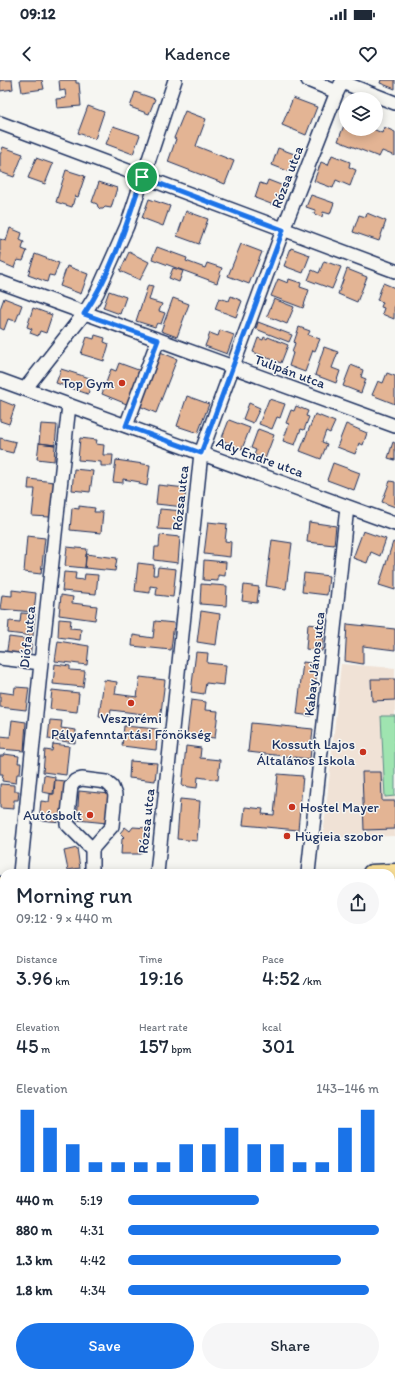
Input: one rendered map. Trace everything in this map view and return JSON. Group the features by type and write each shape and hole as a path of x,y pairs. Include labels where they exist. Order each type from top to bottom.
{"street":[{"path":"25,389 84,314 97,294 121,239 174,80"},
{"path":"308,80 341,85 395,103"},
{"name":"Rózsa utca","path":"157,869 201,453 283,230 341,85"},
{"path":"0,123 395,271"},
{"name":"Tulipán utca","path":"0,282 84,314 395,426"},
{"path":"126,426 158,340"},
{"name":"Ady Endre utca","path":"0,380 395,524"},
{"name":"Diófa utca","path":"20,869 40,663 70,405"},
{"name":"Kabay János utca","path":"308,869 347,507"},
{"path":"0,658 40,663"},
{"path":"92,849 67,824 71,786 75,781 82,779 106,782 112,786 115,795 112,826 92,849 92,869"}],"shaded area":[{"name":"Kossuth Lajos Általános Iskola","path":"341,664 395,668 395,836 323,838"}],"green space":[{"path":"381,716 395,716 395,796 385,797"}],"building":[{"path":"0,80 12,80 13,89 0,91"},
{"path":"20,80 42,80 44,89 22,92"},
{"path":"59,80 76,80 76,83 79,83 81,106 57,108 56,99 66,98 65,90 60,91"},
{"path":"381,80 395,80 395,89 380,83"},
{"path":"135,92 155,99 149,114 130,107"},
{"path":"293,98 317,107 306,135 282,125"},
{"path":"88,106 104,112 95,139 78,133"},
{"path":"185,111 206,119 196,146 234,161 225,184 168,162 176,139 174,138"},
{"path":"113,126 140,135 133,154 106,144"},
{"path":"384,127 395,132 395,156 382,151 379,157 338,141 340,136 383,136"},
{"path":"3,147 23,154 14,177 0,172 0,155"},
{"path":"278,148 297,155 290,172 272,165"},
{"path":"332,155 350,162 349,167 356,170 350,186 336,180 333,188 314,181 321,162 328,165"},
{"path":"36,158 53,164 45,184 28,178"},
{"path":"66,170 85,176 78,197 75,196 72,207 56,202"},
{"path":"268,180 286,187 279,207 255,198 260,183 266,185"},
{"path":"99,182 117,188 111,208 105,207 100,209 97,204 92,202"},
{"path":"311,195 334,203 330,214 323,212 322,217 314,214 315,210 306,207"},
{"path":"149,199 170,206 163,226 142,218"},
{"path":"186,211 208,219 199,244 177,236"},
{"path":"367,213 386,221 379,241 353,232 359,215 366,217"},
{"path":"10,228 22,233 20,240 24,242 22,249 27,251 23,261 17,260 14,268 0,262 0,239 6,241"},
{"path":"241,244 262,252 249,284 228,276"},
{"path":"157,247 187,258 186,261 205,268 207,263 222,268 217,283 152,259"},
{"path":"291,248 310,255 303,273 284,266"},
{"path":"129,252 149,262 140,280 120,271"},
{"path":"35,254 59,263 54,276 49,275 47,282 28,275"},
{"path":"324,261 341,267 332,289 308,280 312,270 319,273"},
{"path":"67,266 88,274 81,294 60,286"},
{"path":"173,268 183,271 179,282 169,278"},
{"path":"347,269 367,277 357,302 338,294"},
{"path":"278,279 288,283 289,279 301,283 300,287 309,290 303,308 271,296"},
{"path":"383,283 395,288 394,319 382,314 384,308 381,307 383,302 377,300"},
{"path":"148,285 153,286 149,300 162,304 159,311 165,313 161,324 157,323 155,327 136,321"},
{"path":"109,291 126,297 120,314 103,308"},
{"path":"231,296 242,301 236,317 215,309 219,298 229,301"},
{"path":"4,298 22,305 16,321 8,319 4,330 0,328 0,309"},
{"path":"173,298 189,304 177,337 161,331"},
{"path":"274,299 294,307 287,324 267,316"},
{"path":"33,308 52,315 46,333 40,331 38,336 30,333 32,329 27,327"},
{"path":"258,322 292,335 289,342 256,329"},
{"path":"299,327 310,331 308,335 320,339 315,351 313,350 305,372 289,366"},
{"path":"220,330 234,335 227,354 205,346 210,333 218,336"},
{"path":"95,335 105,338 104,342 109,344 104,361 81,354 87,337 94,339"},
{"path":"264,337 267,339 268,337 288,345 281,363 253,352 258,338 263,340"},
{"path":"324,347 338,352 332,368 340,371 336,383 315,375"},
{"path":"158,351 177,359 156,413 137,405"},
{"name":"Top Gym","path":"119,363 141,371 129,405 102,394 111,369 116,371"},
{"path":"351,365 363,370 361,377 366,379 361,393 343,386"},
{"path":"61,369 93,379 88,394 56,383"},
{"path":"387,373 395,376 395,404 372,395 378,381 383,383"},
{"path":"187,396 209,404 198,433 177,426"},
{"path":"269,399 285,404 280,418 277,417 272,429 259,424"},
{"path":"0,400 15,406 9,424 0,421"},
{"path":"249,403 260,408 253,423 243,419"},
{"path":"296,406 308,411 306,416 309,417 304,430 301,429 295,445 283,441 289,424 286,423 291,410 294,411"},
{"path":"315,414 335,422 330,433 326,431 322,442 327,444 321,459 300,451"},
{"path":"229,420 250,428 242,449 221,440"},
{"path":"41,424 57,425 55,445 39,443"},
{"path":"346,424 367,433 363,445 359,443 355,454 337,447"},
{"path":"258,429 274,435 265,459 254,455 256,450 251,448"},
{"path":"0,438 16,442 13,453 0,450"},
{"path":"80,438 97,440 96,444 104,445 103,455 113,455 112,466 101,466 101,462 78,460"},
{"path":"393,442 395,443 395,460 388,458"},
{"path":"39,443 55,445 54,461 37,459"},
{"path":"116,460 150,465 147,486 139,484 140,482 123,479 123,483 113,482"},
{"path":"333,463 360,473 354,490 327,480"},
{"path":"74,469 93,471 90,492 72,490"},
{"path":"29,479 54,482 50,517 32,516 35,489 28,489"},
{"path":"390,481 395,482 395,507 382,502"},
{"path":"158,485 186,488 184,507 156,504"},
{"path":"79,506 95,508 94,512 103,512 101,533 70,530 72,508 79,509"},
{"path":"160,509 183,511 181,527 173,526 173,530 158,529"},
{"path":"208,522 227,524 225,541 231,542 230,557 204,554"},
{"path":"309,522 336,526 334,545 307,542"},
{"path":"363,531 386,539 380,556 371,552 367,563 353,558"},
{"path":"160,535 180,537 178,563 154,560 155,547 159,547"},
{"path":"27,536 45,538 41,574 24,572"},
{"path":"272,540 292,543 286,589 266,586"},
{"path":"393,542 395,543 395,590 379,585"},
{"path":"67,547 87,549 85,568 65,566"},
{"path":"86,554 117,558 115,571 85,568"},
{"path":"204,560 226,562 225,576 218,575 218,581 203,580"},
{"path":"138,563 154,565 153,575 157,575 158,567 176,569 173,597 156,595 157,587 150,586 150,593 135,591"},
{"path":"64,572 76,573 75,579 84,580 85,574 98,575 96,594 62,591"},
{"path":"304,573 329,576 327,595 302,592"},
{"path":"201,584 227,586 226,606 200,604"},
{"path":"244,585 259,587 257,603 242,601"},
{"path":"12,590 36,593 34,612 0,609 2,595 12,596"},
{"path":"61,595 73,597 72,603 97,606 95,620 59,615"},
{"path":"201,611 220,614 216,645 197,642"},
{"path":"21,613 35,614 33,636 8,633 9,621 20,622"},
{"path":"59,619 71,620 70,628 81,629 80,640 58,637"},
{"path":"155,621 174,623 171,650 132,646 133,635 153,638"},
{"path":"308,624 325,626 322,651 306,649"},
{"path":"347,624 395,629 395,650 363,646 363,664 345,661"},
{"path":"9,637 32,640 30,658 6,656"},
{"path":"58,641 89,646 87,665 55,661"},
{"path":"196,652 208,653 207,663 226,665 224,685 206,683 204,694 191,692"},
{"path":"303,662 318,664 311,716 297,714"},
{"path":"55,664 70,666 70,670 85,671 83,687 53,684"},
{"name":"Veszprémi Pályafenntartási Főnökség","path":"140,677 165,680 160,721 142,718 143,714 111,710 110,717 99,716 104,680 117,682 115,694 137,697"},
{"path":"371,679 395,679 395,700 372,701"},
{"path":"15,687 29,688 26,710 0,707 0,692 14,694"},
{"path":"52,690 79,693 77,712 50,709"},
{"path":"191,700 206,702 205,710 218,711 215,738 187,735"},
{"path":"12,720 26,722 24,751 0,749 0,736 10,737"},
{"path":"50,720 62,721 61,728 76,730 75,743 48,739"},
{"path":"251,723 313,729 310,759 248,752"},
{"path":"124,726 158,729 156,750 122,746"},
{"path":"53,744 69,746 66,775 43,772 45,750 52,751"},
{"path":"186,746 201,748 200,758 220,760 218,780 198,777 197,788 182,786"},
{"path":"4,754 19,756 18,763 21,763 20,774 17,774 16,783 2,781 3,774 0,774 0,756 3,756"},
{"path":"130,761 157,763 155,781 129,778"},
{"path":"362,772 381,772 382,801 395,801 395,829 364,830"},
{"path":"278,774 303,776 298,830 243,825 245,807 263,809 262,814 274,815"},
{"path":"44,775 55,777 53,794 42,792"},
{"path":"55,780 65,781 61,822 39,820 41,801 49,802 50,794 54,794"},
{"path":"0,784 14,785 14,791 19,791 18,800 14,800 14,809 0,808"},
{"path":"79,791 110,794 107,823 77,820"},
{"path":"180,799 200,801 197,841 177,839"},
{"path":"125,827 130,831 133,827 148,828 148,845 140,854 121,854 122,839 124,837 120,833"},
{"path":"77,848 80,868 68,869 64,851"}],"place":[{"name":"Top Gym","path":"122,383"},
{"name":"Veszprémi Pályafenntartási Főnökség","path":"131,703"},
{"name":"Kossuth Lajos Általános Iskola","path":"363,752"},
{"name":"Hostel Mayer","path":"292,807"},
{"name":"Autósbolt","path":"90,815"},
{"name":"Hügieia szobor","path":"287,836"}],"route":[{"path":"142,177 283,230 201,453 126,426 158,340 84,314 97,294 127,226 142,177"}]}
